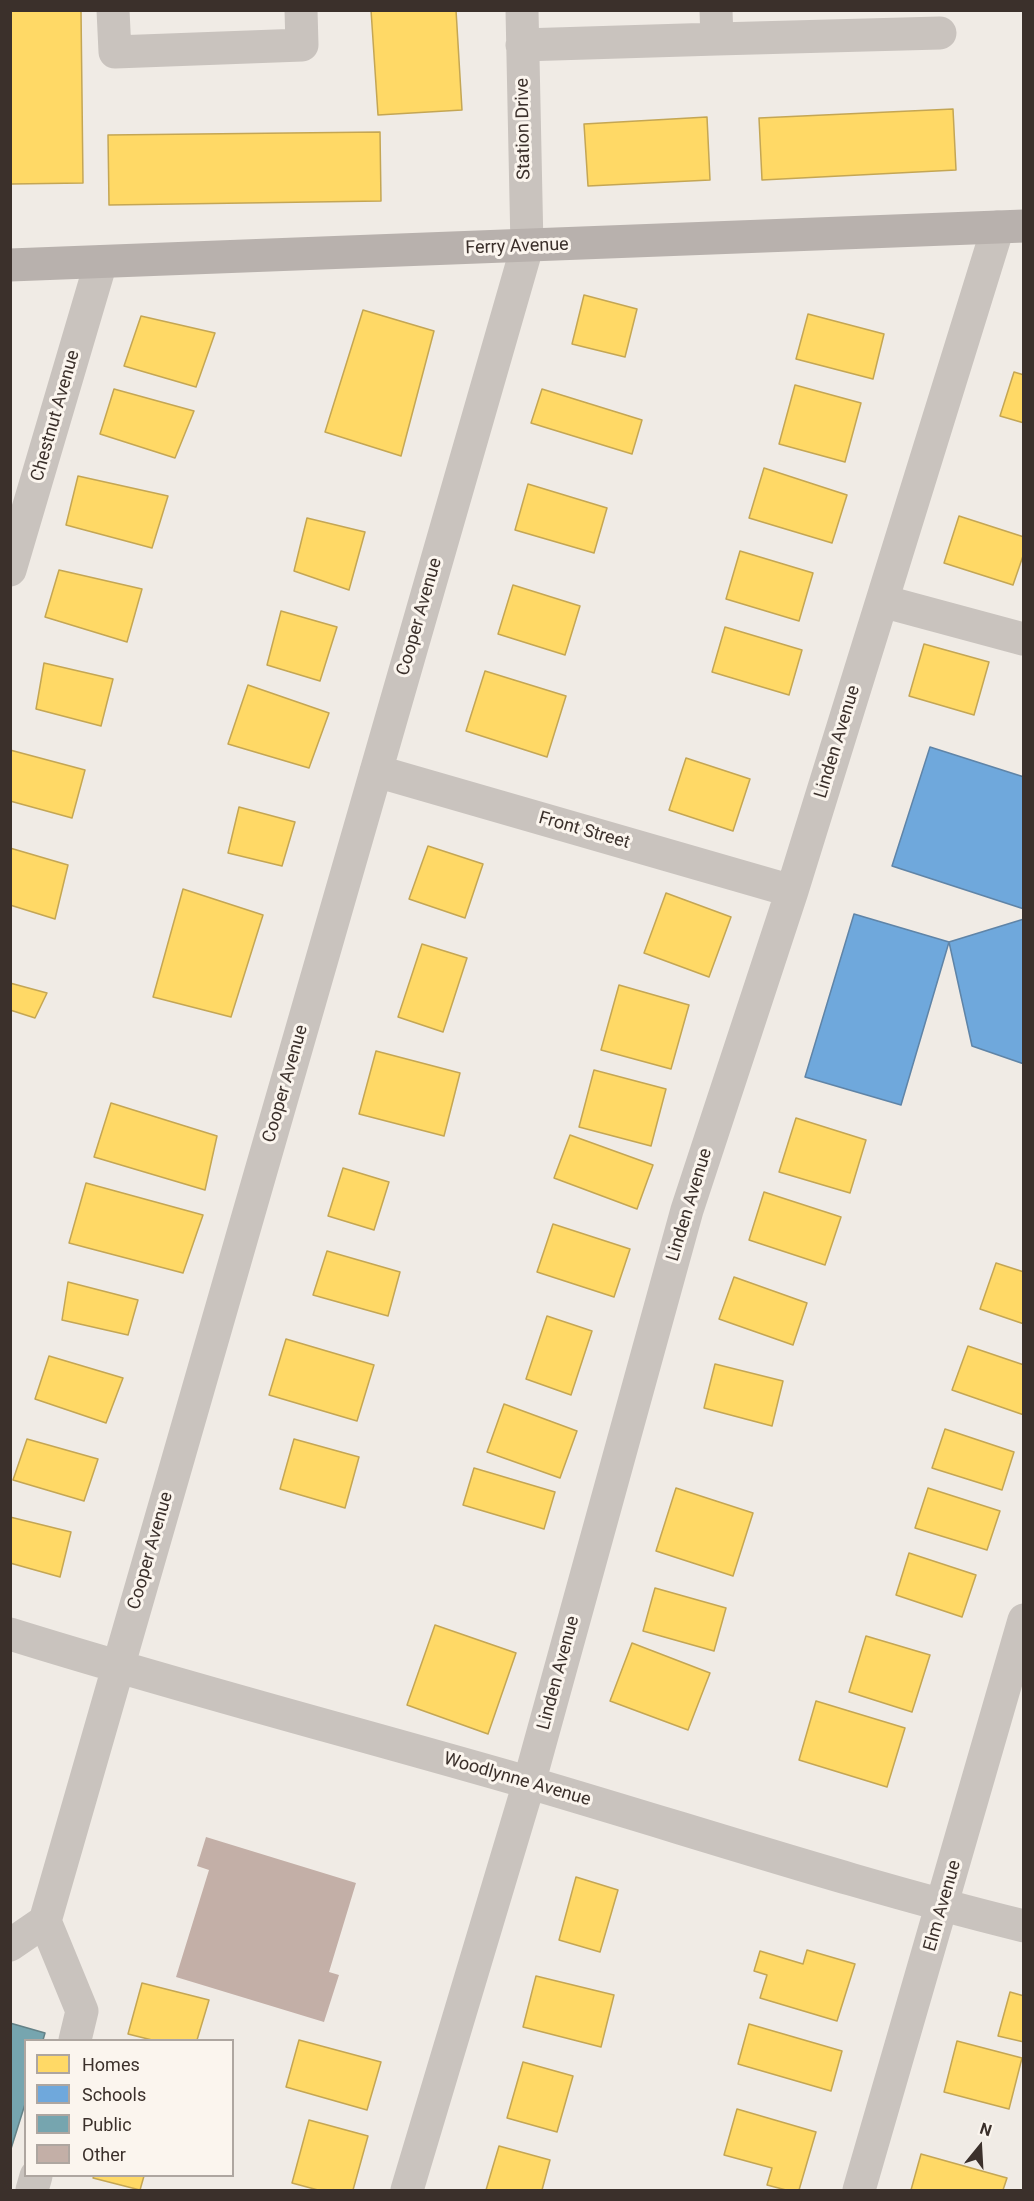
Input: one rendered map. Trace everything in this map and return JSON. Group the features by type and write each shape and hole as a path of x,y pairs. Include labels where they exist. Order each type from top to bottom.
{"main road":[{"name":"Ferry Avenue","path":"10,265 1011,227"}],"street":[{"path":"113,10 115,52 302,45 301,10"},
{"name":"Station Drive","path":"522,10 526,246"},
{"path":"522,45 716,25 940,33"},
{"name":"Linden Avenue","path":"407,2190 529,1783 687,1210 792,891 882,601 1011,227"},
{"name":"Cooper Avenue","path":"45,1921 526,246"},
{"name":"Chestnut Avenue","path":"10,570 101,262"},
{"path":"882,601 1023,639"},
{"name":"Front Street","path":"376,771 792,891"},
{"name":"Elm Avenue","path":"860,2190 1023,1620"},
{"name":"Woodlynne Avenue","path":"10,1634 118,1667 529,1783 943,1906 1023,1926"},
{"path":"10,1945 45,1921 82,2010 75,2039"}],"building: Homes":[{"path":"10,10 81,10 83,183 11,184"},
{"path":"371,10 456,10 462,110 378,115"},
{"path":"953,109 956,170 762,180 759,118"},
{"path":"707,117 710,180 588,186 584,124"},
{"path":"380,132 381,201 109,205 108,135"},
{"path":"584,295 637,309 625,357 572,344"},
{"path":"363,310 434,331 401,456 325,432"},
{"path":"808,314 884,334 873,379 796,359"},
{"path":"141,316 215,333 196,387 124,366"},
{"path":"1014,372 1024,375 1024,423 1000,416"},
{"path":"795,385 861,403 845,462 779,444"},
{"path":"114,389 194,411 175,458 100,434"},
{"path":"542,389 642,420 632,454 531,423"},
{"path":"764,468 847,495 832,543 749,518"},
{"path":"78,476 168,496 152,548 66,525"},
{"path":"528,484 607,508 594,553 515,530"},
{"path":"959,516 1024,537 1024,553 1013,585 944,563"},
{"path":"307,518 365,532 349,590 294,571"},
{"path":"740,551 813,573 799,621 726,599"},
{"path":"59,570 142,589 127,642 45,617"},
{"path":"513,585 580,606 565,655 498,634"},
{"path":"281,611 337,627 320,681 267,665"},
{"path":"725,627 802,650 789,695 712,672"},
{"path":"924,644 989,662 974,715 909,696"},
{"path":"44,663 113,679 101,726 36,709"},
{"path":"485,671 566,696 547,757 466,731"},
{"path":"248,685 329,713 309,768 228,744"},
{"path":"10,750 85,770 72,818 10,801"},
{"path":"686,758 750,779 733,831 669,810"},
{"path":"239,807 295,822 282,866 228,853"},
{"path":"428,846 483,864 465,918 409,899"},
{"path":"10,848 68,865 55,919 10,905"},
{"path":"183,889 263,915 231,1017 153,997"},
{"path":"666,893 731,917 709,977 644,953"},
{"path":"422,944 467,958 443,1032 398,1017"},
{"path":"10,983 47,993 35,1018 10,1010"},
{"path":"619,985 689,1005 671,1069 601,1050"},
{"path":"376,1051 460,1073 444,1136 359,1114"},
{"path":"594,1070 666,1089 651,1146 579,1127"},
{"path":"111,1103 217,1136 205,1190 94,1157"},
{"path":"796,1118 866,1140 850,1193 779,1172"},
{"path":"570,1135 653,1165 637,1209 554,1178"},
{"path":"343,1168 389,1182 374,1230 328,1216"},
{"path":"86,1183 203,1215 183,1273 69,1243"},
{"path":"764,1192 841,1217 825,1265 749,1240"},
{"path":"553,1224 630,1249 614,1297 537,1272"},
{"path":"327,1251 400,1272 388,1316 313,1295"},
{"path":"996,1263 1024,1272 1024,1324 980,1309"},
{"path":"734,1277 807,1303 793,1345 719,1319"},
{"path":"68,1282 138,1300 128,1335 62,1320"},
{"path":"547,1316 592,1331 571,1395 526,1379"},
{"path":"286,1339 374,1365 357,1421 269,1395"},
{"path":"968,1346 1024,1365 1024,1415 952,1390"},
{"path":"49,1356 123,1378 106,1423 35,1399"},
{"path":"715,1364 783,1381 772,1426 704,1408"},
{"path":"504,1404 577,1431 560,1478 487,1452"},
{"path":"945,1429 1014,1452 1002,1490 932,1468"},
{"path":"27,1439 98,1459 84,1501 13,1480"},
{"path":"294,1439 359,1457 345,1508 280,1489"},
{"path":"474,1468 555,1492 544,1529 463,1505"},
{"path":"676,1488 753,1513 733,1576 656,1551"},
{"path":"928,1488 1000,1511 987,1550 915,1528"},
{"path":"10,1517 71,1532 60,1577 10,1563"},
{"path":"909,1553 976,1575 962,1617 896,1595"},
{"path":"655,1588 726,1608 714,1651 643,1631"},
{"path":"435,1625 516,1653 488,1734 407,1705"},
{"path":"866,1636 930,1655 912,1712 849,1692"},
{"path":"632,1643 710,1673 688,1730 610,1701"},
{"path":"816,1701 905,1728 887,1787 799,1760"},
{"path":"576,1877 618,1890 600,1952 559,1940"},
{"path":"807,1950 855,1964 837,2021 760,1998 767,1975 754,1971 760,1951 803,1964"},
{"path":"536,1976 614,1995 601,2047 523,2027"},
{"path":"142,1983 209,2000 197,2039 148,2039 128,2034"},
{"path":"1010,1992 1024,1996 1024,2042 998,2036"},
{"path":"749,2024 842,2051 831,2091 738,2064"},
{"path":"299,2040 381,2062 367,2110 286,2087"},
{"path":"957,2041 1022,2058 1009,2109 944,2092"},
{"path":"523,2062 573,2076 557,2132 507,2118"},
{"path":"737,2109 816,2132 799,2190 786,2190 767,2185 772,2168 724,2155"},
{"path":"309,2120 368,2136 353,2190 318,2190 292,2183"},
{"path":"499,2146 550,2160 542,2190 486,2190"},
{"path":"921,2154 1007,2178 1003,2190 911,2190"},
{"path":"94,2177 144,2177 140,2190"}],"building: Schools":[{"path":"930,747 1024,777 1024,909 892,866"},
{"path":"854,914 949,942 901,1105 805,1077"},
{"path":"1024,919 1024,1064 972,1046 949,942"}],"building: Public":[{"path":"10,2023 45,2033 43,2039 24,2039 24,2107 10,2152"}],"building: Other":[{"path":"206,1837 356,1883 329,1972 339,1975 324,2022 176,1977 209,1870 197,1866"}]}
